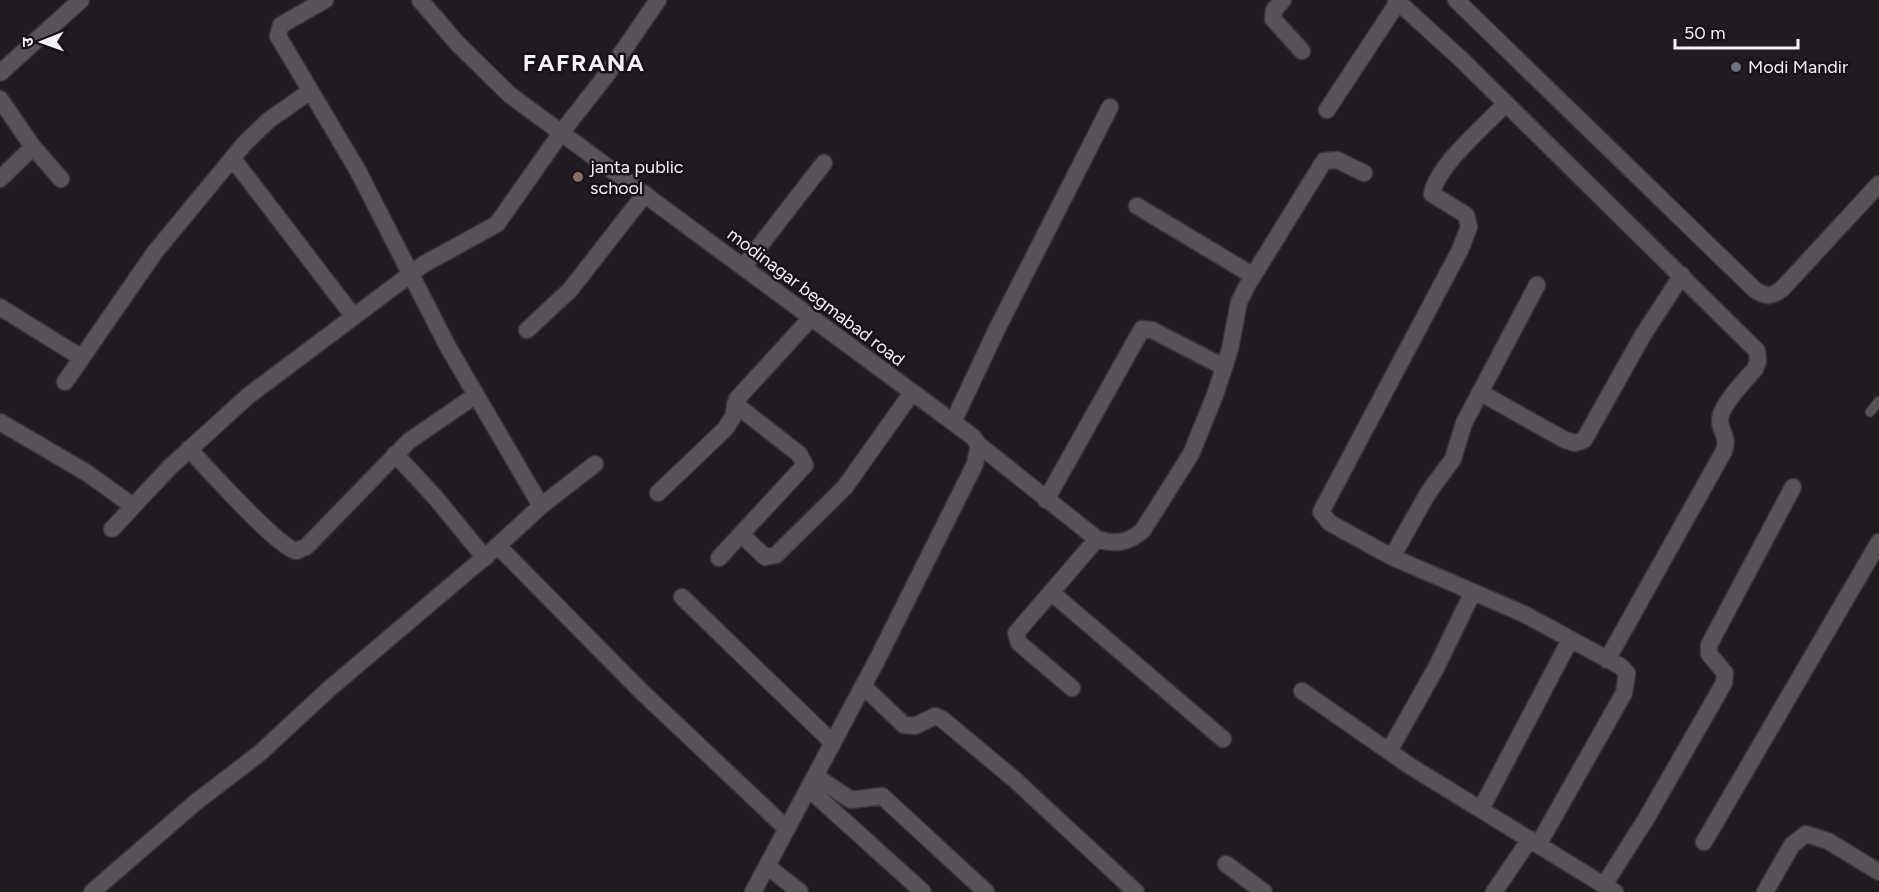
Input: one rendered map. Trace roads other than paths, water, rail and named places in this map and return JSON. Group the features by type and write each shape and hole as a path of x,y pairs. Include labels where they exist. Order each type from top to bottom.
{"street":[{"path":"0,74 81,0"},
{"path":"325,0 281,25 277,32 309,92 357,171 409,274 476,395 541,506"},
{"name":"modinagar begmabad road","path":"420,0 491,79 561,133 744,266 911,394 973,437 979,445 1097,539"},
{"path":"112,529 189,449 248,396 409,274 497,224 561,133 608,74 658,0"},
{"path":"1283,0 1274,10 1273,20 1302,51"},
{"path":"1456,0 1747,282 1765,296 1773,296 1782,289 1879,184"},
{"path":"1327,110 1397,1 1506,103 1744,335 1757,351 1758,361 1722,411 1720,421 1727,440 1724,451 1607,660"},
{"path":"65,382 155,252 253,133 309,92"},
{"path":"0,99 33,147 61,180"},
{"path":"1494,892 1534,842 1624,693 1626,673 1524,614 1392,557 1330,523 1321,512 1460,250 1469,226 1466,215 1432,194 1433,184 1444,168 1506,103"},
{"path":"953,423 996,329 1110,107"},
{"path":"0,180 33,147"},
{"path":"232,159 354,317"},
{"path":"1072,688 1019,643 1016,637 1020,628 1097,539 1117,543 1135,538 1143,530 1191,454 1224,368 1239,302 1252,275 1324,160 1337,160 1364,172"},
{"path":"744,266 824,163"},
{"path":"527,330 570,290 645,194"},
{"path":"1137,206 1252,275"},
{"path":"1480,393 1565,440 1575,443 1584,440 1643,334 1682,275"},
{"path":"1392,557 1428,493 1453,459 1464,423 1537,285"},
{"path":"0,307 82,358"},
{"path":"658,493 725,429 733,417 735,404 812,318"},
{"path":"1046,500 1142,329 1152,330 1224,368"},
{"path":"741,534 765,557 776,555 845,487 911,394"},
{"path":"189,449 264,525 284,544 296,551 306,547 409,441 476,395"},
{"path":"719,558 803,469 805,462 799,454 735,404"},
{"path":"0,422 78,467 133,506"},
{"path":"753,892 859,694 975,464 979,445"},
{"path":"395,454 435,497 485,558"},
{"path":"92,892 196,802 260,753 329,689 485,558 541,506 595,464"},
{"path":"1302,691 1389,751 1602,887 1646,819 1721,690 1725,673 1709,654 1709,645 1793,487"},
{"path":"1704,842 1879,542"},
{"path":"498,546 650,699 787,829"},
{"path":"1389,751 1436,668 1473,592"},
{"path":"1052,593 1223,739"},
{"path":"682,597 833,743"},
{"path":"1481,809 1570,640"},
{"path":"859,694 904,725 915,726 935,716 942,719 1014,779 1136,892"},
{"path":"812,782 923,892"},
{"path":"812,782 851,800 882,796 986,892"},
{"path":"1765,892 1792,845 1806,834 1828,841 1879,872"},
{"path":"1226,864 1264,892"},
{"path":"767,866 800,892"}],"lane":[{"path":"1870,412 1879,401"}],"place":[{"name":"Modi Mandir","path":"1736,67"},
{"name":"janta public school","path":"578,177"}],"district":[{"name":"FAFRANA","path":"584,62"}]}
